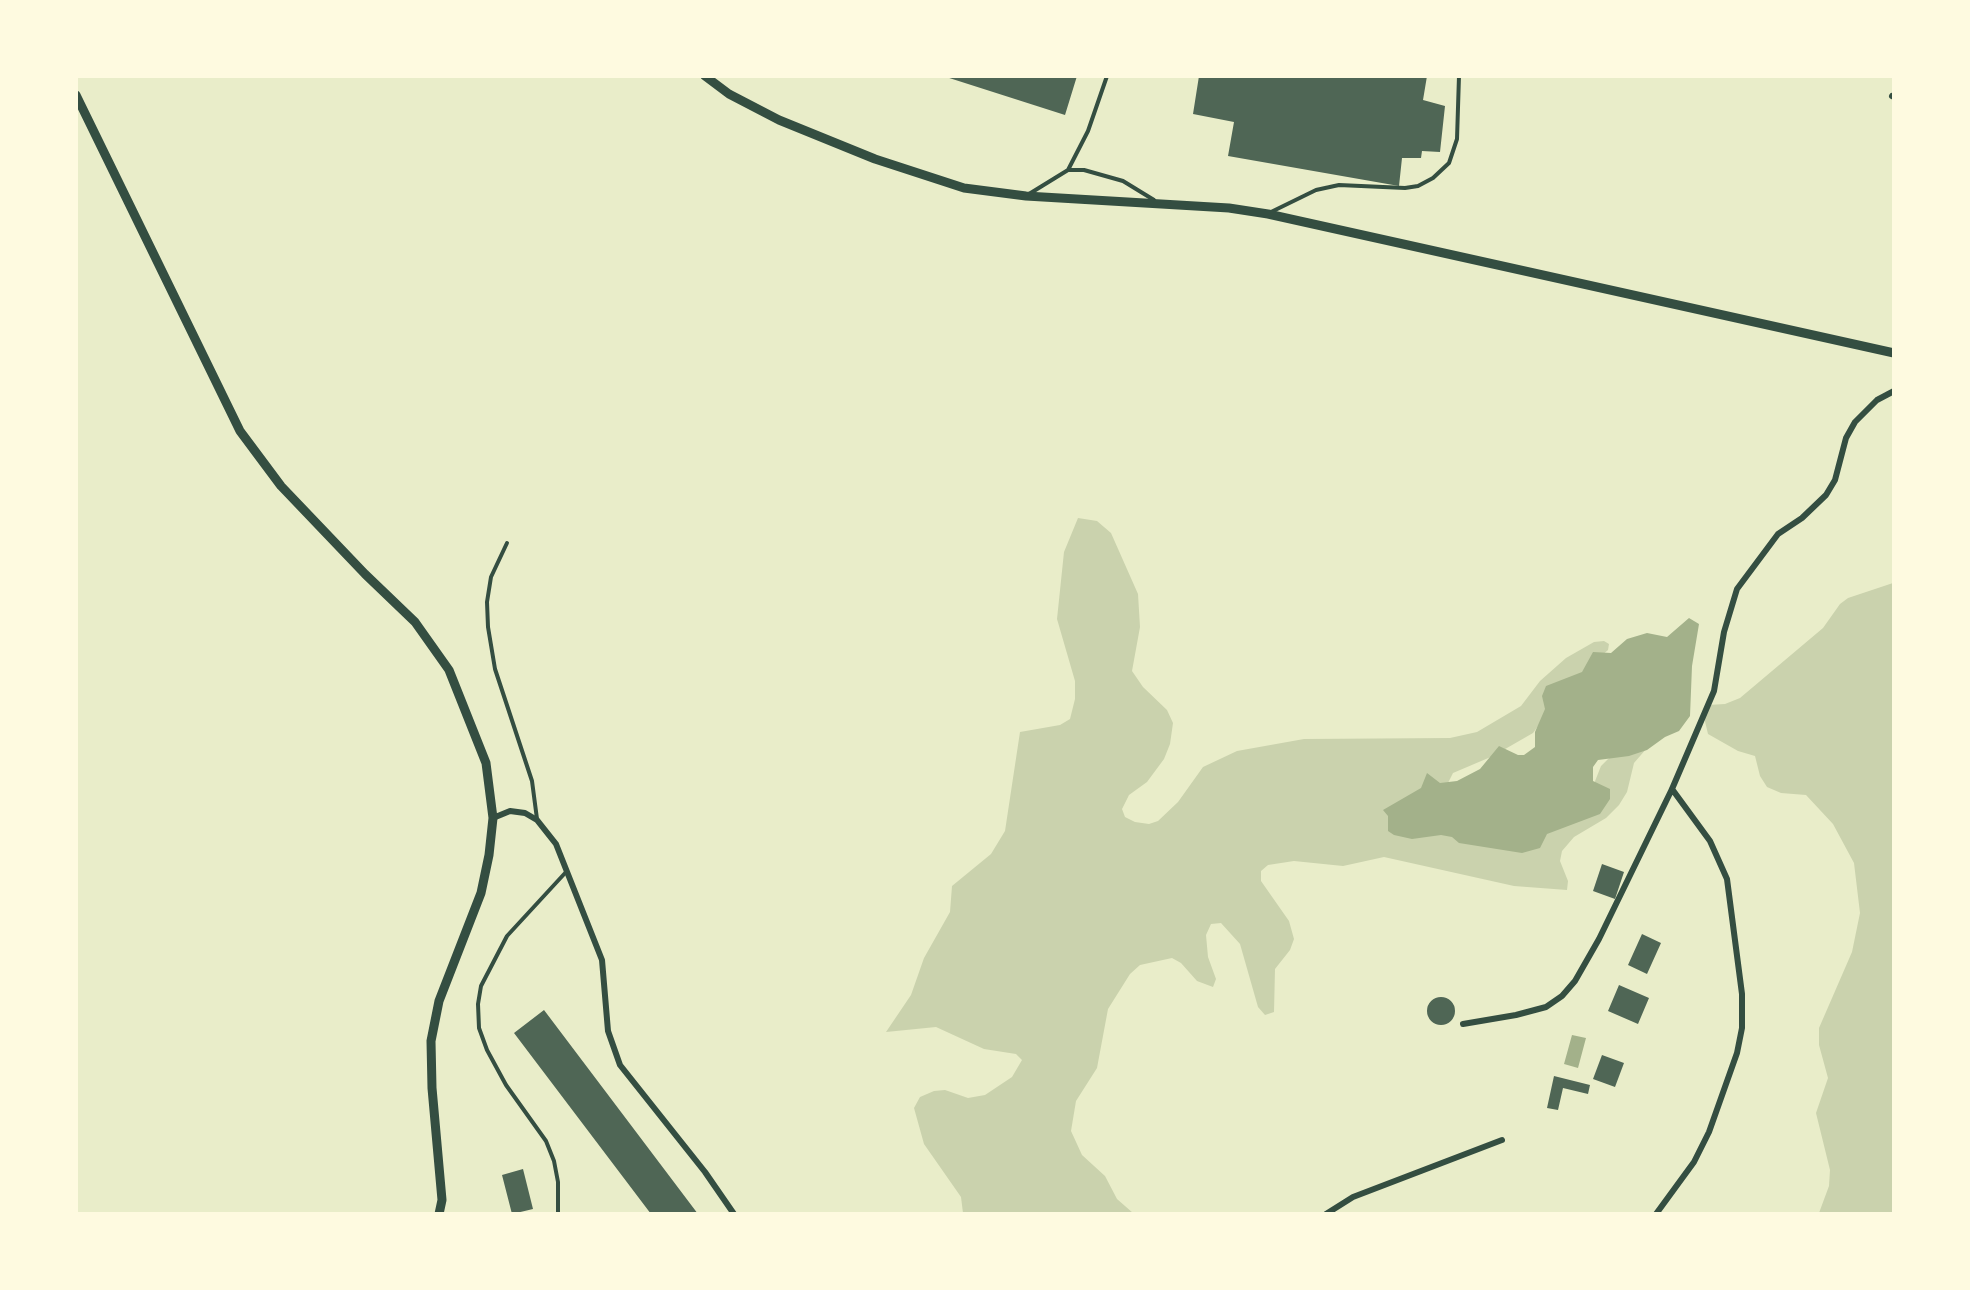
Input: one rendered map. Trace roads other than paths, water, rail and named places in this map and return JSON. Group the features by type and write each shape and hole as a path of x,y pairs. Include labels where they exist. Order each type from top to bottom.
{"street":[{"path":"705,76 729,94 779,120 875,159 964,189 1026,196 1229,208 1268,214 1893,353"},
{"path":"76,95 240,431 281,486 365,574 415,622 449,670 486,764 493,818 481,893 450,968 439,1001 431,1041 432,1088 442,1200 439,1214"},
{"path":"1462,1024 1546,1007 1562,996 1575,981 1599,939 1672,789 1714,691 1726,623 1737,589 1778,534 1802,518 1826,495 1834,480 1846,438 1855,422 1867,408 1893,391"},
{"path":"1656,1214 1694,1162 1709,1132 1737,1053 1742,1028 1742,994 1726,879 1710,841 1672,789"},
{"path":"493,818 510,811 525,813 537,820 556,844 602,960 609,1031 620,1065 705,1172 735,1214"},
{"path":"1326,1214 1353,1197 1502,1140"}],"lane":[{"path":"1026,196 1068,170 1088,130 1107,76"},
{"path":"1268,214 1316,190 1339,185 1404,188 1433,178 1449,163 1456,139 1459,76"},
{"path":"1068,170 1098,172 1123,181 1160,205"},
{"path":"507,543 491,577 487,602 488,627 495,669 532,781 537,820"},
{"path":"558,1214 558,1182 554,1161 546,1141 506,1085 487,1050 479,1028 478,1004 481,986 507,936 566,872"}]}
